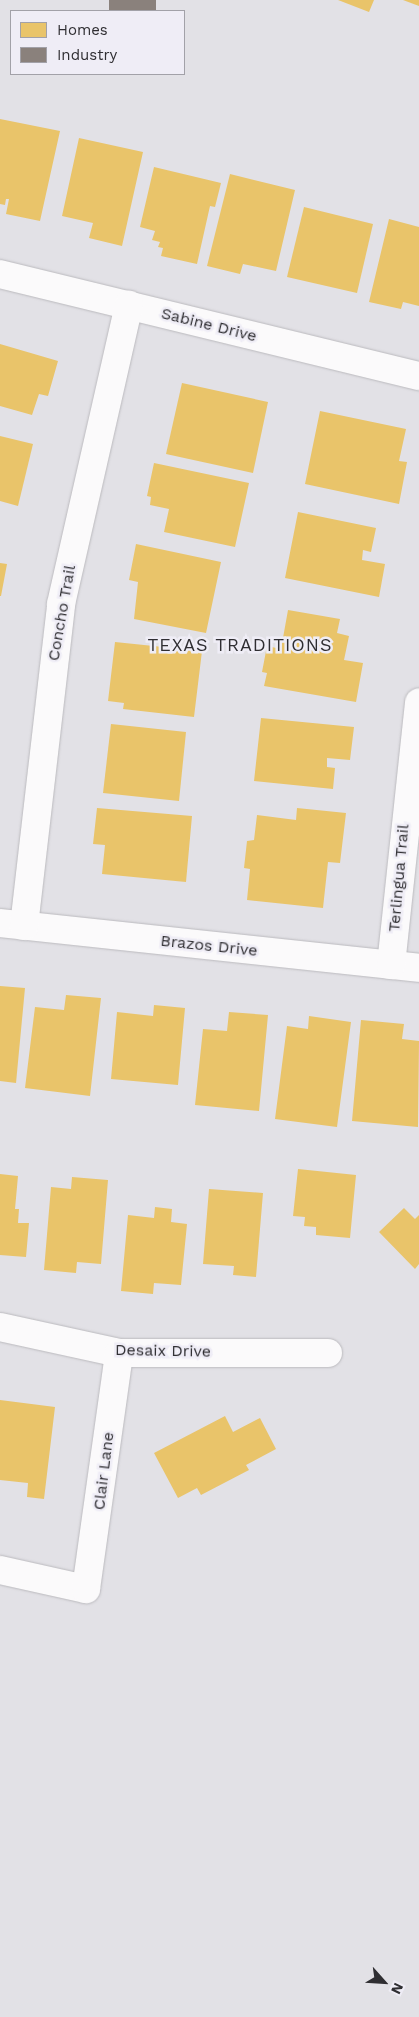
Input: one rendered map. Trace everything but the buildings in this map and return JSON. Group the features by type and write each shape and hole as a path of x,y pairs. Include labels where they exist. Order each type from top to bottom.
{"street":[{"name":"Sabine Drive","path":"0,274 419,376"},
{"name":"Concho Trail","path":"12,924 61,604 129,306"},
{"name":"Terlingua Trail","path":"391,966 419,702"},
{"name":"Brazos Drive","path":"12,924 419,968"},
{"name":"Desaix Drive","path":"0,1327 119,1353 328,1353"},
{"name":"Clair Lane","path":"0,1570 86,1589 119,1353"}],"district":[{"name":"TEXAS TRADITIONS","path":"240,645"}]}
